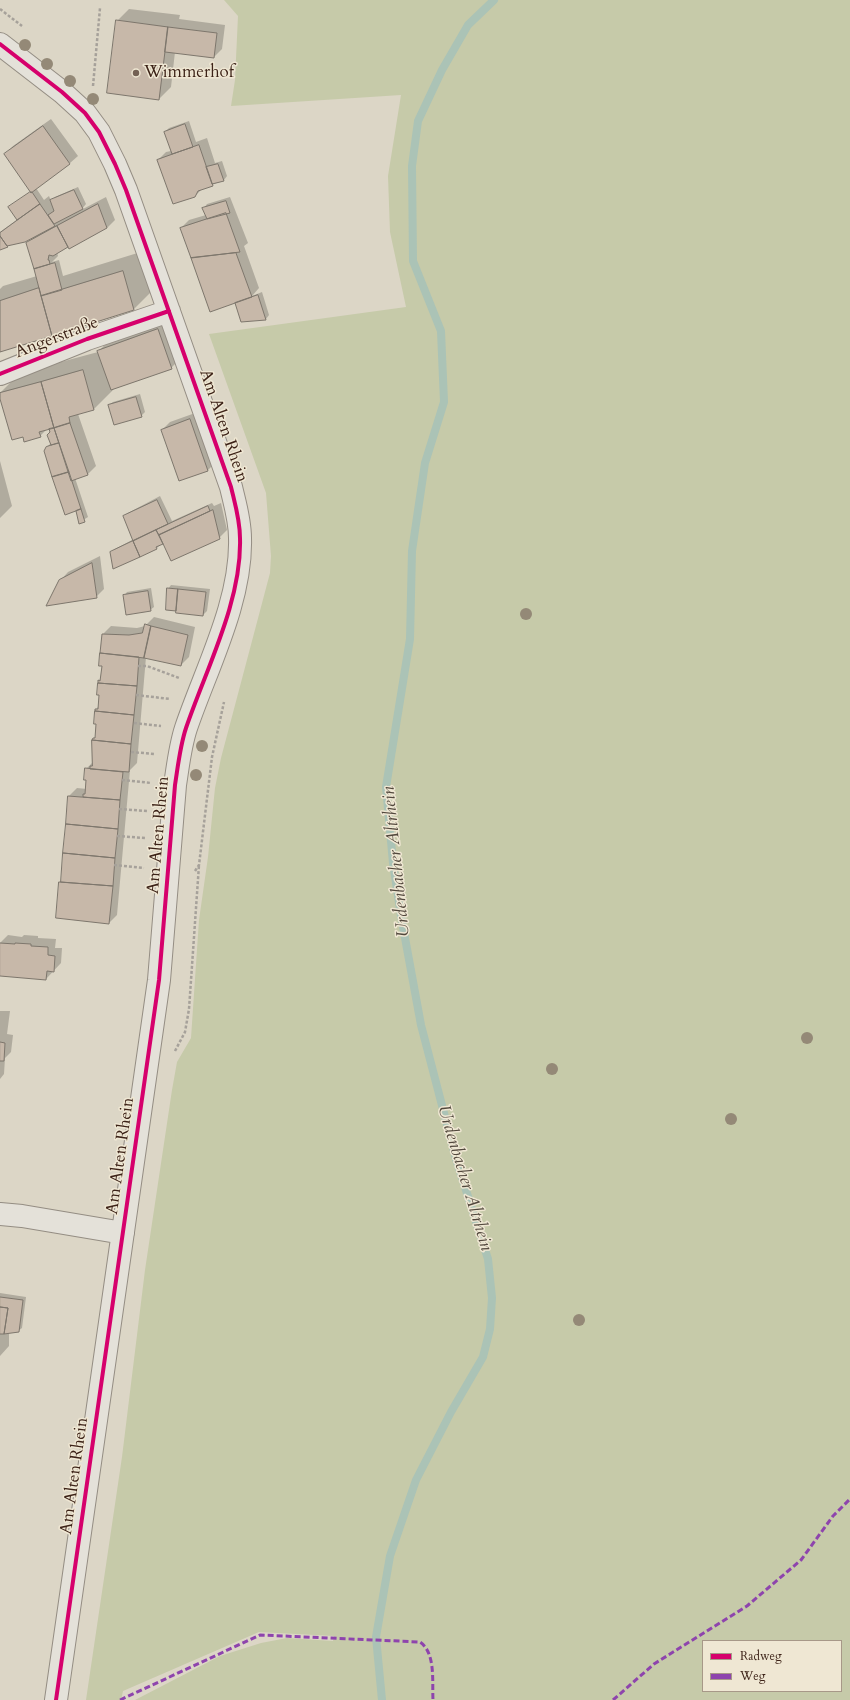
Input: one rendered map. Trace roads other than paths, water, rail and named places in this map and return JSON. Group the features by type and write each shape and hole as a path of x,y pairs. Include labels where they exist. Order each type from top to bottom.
{"street":[{"name":"Am Alten Rhein","path":"0,44 62,92 85,113 99,132 126,190 231,487 239,525 240,539 235,587 230,606 185,729 179,756 175,785 159,980 56,1700"},
{"name":"Angerstraße","path":"0,374 86,339 169,311"},
{"name":"Am Alten Rhein","path":"0,1214 123,1233"}],"waterway":[{"name":"Urdenbacher Altrhein","path":"382,1700 376,1637 390,1556 416,1480 451,1412 483,1357 490,1329 492,1298 488,1259 456,1159 421,1025 393,863 386,787 410,639 412,551 425,463 444,402 441,331 413,261 412,166 418,121 442,70 468,25 494,0"}],"place":[{"name":"Wimmerhof","path":"136,73"}]}
